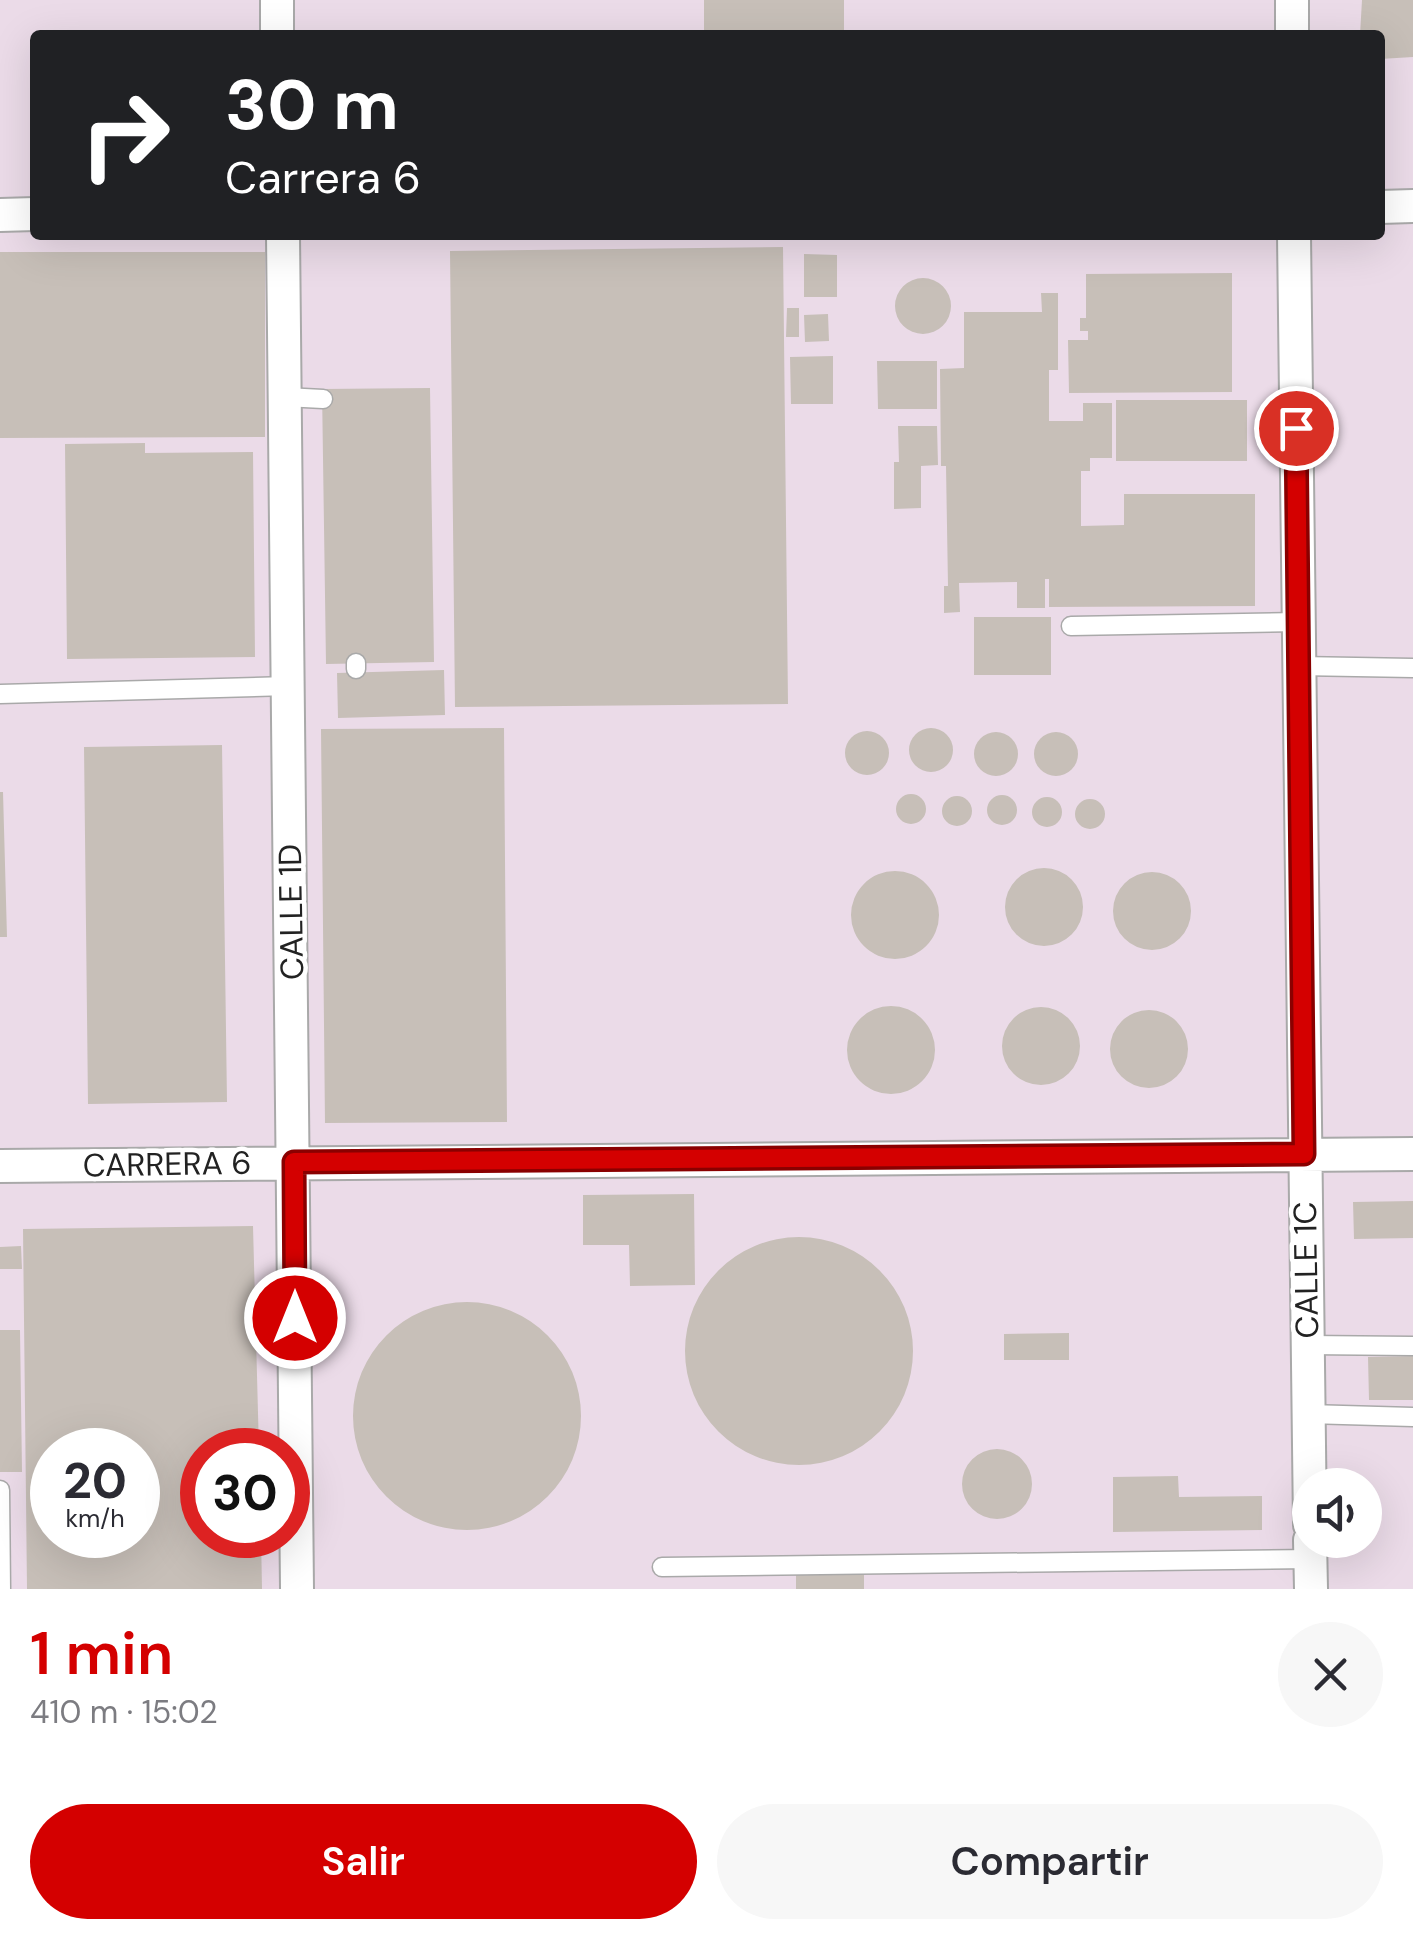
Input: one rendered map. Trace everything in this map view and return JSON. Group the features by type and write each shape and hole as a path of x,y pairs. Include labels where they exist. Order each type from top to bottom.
{"street":[{"path":"276,0 278,30"},
{"path":"1292,0 1292,30"},
{"path":"1385,206 1413,206"},
{"path":"0,215 30,214"},
{"name":"CALLE 1D","path":"283,240 297,1589"},
{"name":"CALLE 1C","path":"1294,240 1309,1468"},
{"name":"CARRERA 6","path":"0,1166 1413,1154"}],"lane":[{"path":"285,398 323,399"},
{"path":"1070,626 1298,622"},
{"path":"1299,666 1413,668"},
{"path":"0,694 288,686"},
{"path":"1307,1345 1413,1346"},
{"path":"1308,1414 1413,1417"},
{"path":"0,1490 1,1589"},
{"path":"662,1567 1311,1563"}],"shaded area":[{"path":"0,0 1413,0 1413,1589 0,1589"}],"building":[{"path":"704,0 844,0 844,30 704,30"},
{"path":"1362,0 1413,0 1413,57 1385,59 1385,30 1360,30"},
{"path":"783,247 788,704 455,707 450,251"},
{"path":"0,252 265,252 265,437 0,438"},
{"path":"804,254 837,255 837,297 804,297"},
{"path":"1232,273 1232,392 1069,393 1068,340 1088,340 1088,331 1080,331 1080,318 1086,318 1086,274"},
{"path":"923,278 943,286 951,306 943,326 923,334 903,326 895,306 903,286"},
{"path":"1041,293 1058,293 1058,370 1049,370 1049,421 1083,421 1083,403 1112,403 1112,458 1090,458 1090,471 1081,471 1081,526 1124,525 1124,494 1255,494 1255,606 1049,607 1049,579 1045,579 1045,608 1017,608 1017,582 959,583 960,612 944,613 944,586 948,586 940,369 964,368 964,312 1042,312"},
{"path":"787,308 799,308 799,337 786,337"},
{"path":"828,314 829,341 805,342 804,315"},
{"path":"833,356 833,404 791,404 790,357"},
{"path":"877,361 937,361 937,409 878,409"},
{"path":"430,388 434,662 326,664 322,389"},
{"path":"1116,400 1247,400 1247,461 1116,461"},
{"path":"898,426 937,426 938,465 921,466 921,508 894,509"},
{"path":"145,443 145,453 253,452 255,657 67,659 65,444"},
{"path":"974,617 1051,617 1051,675 974,675"},
{"path":"444,670 445,715 338,718 337,673"},
{"path":"504,728 507,1122 325,1123 321,729"},
{"path":"931,728 946,735 953,750 946,765 931,772 916,765 909,750 916,735"},
{"path":"867,731 882,738 889,753 882,768 867,775 852,768 845,753 852,738"},
{"path":"996,732 1011,739 1018,754 1011,769 996,776 981,769 974,754 981,739"},
{"path":"1056,732 1071,739 1078,754 1071,769 1056,776 1041,769 1034,754 1041,739"},
{"path":"222,745 227,1102 88,1104 84,747"},
{"path":"3,792 7,937 0,937"},
{"path":"911,794 922,798 926,809 922,820 911,824 900,820 896,809 900,798"},
{"path":"1002,795 1013,799 1017,810 1013,821 1002,825 991,821 987,810 991,799"},
{"path":"957,796 968,800 972,811 968,822 957,826 946,822 942,811 946,800"},
{"path":"1047,797 1058,801 1062,812 1058,823 1047,827 1036,823 1032,812 1036,801"},
{"path":"1090,799 1101,803 1105,814 1101,825 1090,829 1079,825 1075,814 1079,803"},
{"path":"1044,868 1072,879 1083,907 1072,935 1044,946 1016,935 1005,907 1016,879"},
{"path":"895,871 920,878 932,890 939,915 932,940 920,952 895,959 870,952 858,940 851,915 858,890 870,878"},
{"path":"1152,872 1180,883 1191,911 1180,939 1152,950 1124,939 1113,911 1124,883"},
{"path":"891,1006 916,1013 928,1025 935,1050 928,1075 916,1087 891,1094 866,1087 854,1075 847,1050 854,1025 866,1013"},
{"path":"1041,1007 1069,1018 1080,1046 1069,1074 1041,1085 1013,1074 1002,1046 1013,1018"},
{"path":"1149,1010 1177,1021 1188,1049 1177,1077 1149,1088 1121,1077 1110,1049 1121,1021"},
{"path":"694,1194 695,1285 630,1286 629,1245 583,1245 583,1195"},
{"path":"1413,1201 1413,1238 1354,1239 1353,1202"},
{"path":"253,1226 258,1428 180,1428 180,1558 261,1558 262,1589 27,1589 23,1229"},
{"path":"799,1237 843,1246 880,1270 904,1307 913,1351 904,1395 880,1432 843,1456 799,1465 755,1456 718,1432 694,1395 685,1351 694,1307 718,1270 755,1246"},
{"path":"21,1246 22,1269 0,1269 0,1247"},
{"path":"467,1302 511,1311 548,1335 572,1372 581,1416 572,1460 548,1497 511,1521 467,1530 423,1521 386,1497 362,1460 353,1416 362,1372 386,1335 423,1311"},
{"path":"0,1330 20,1330 22,1472 0,1472"},
{"path":"1069,1333 1069,1360 1004,1360 1004,1334"},
{"path":"1413,1356 1413,1400 1369,1400 1368,1357"},
{"path":"997,1449 1022,1459 1032,1484 1022,1509 997,1519 972,1509 962,1484 972,1459"},
{"path":"1178,1476 1179,1497 1262,1496 1262,1530 1113,1532 1113,1477"},
{"path":"796,1570 864,1570 864,1589 796,1589"}],"route":[{"path":"295,1318 294,1162 1304,1154 1296,428"}]}
